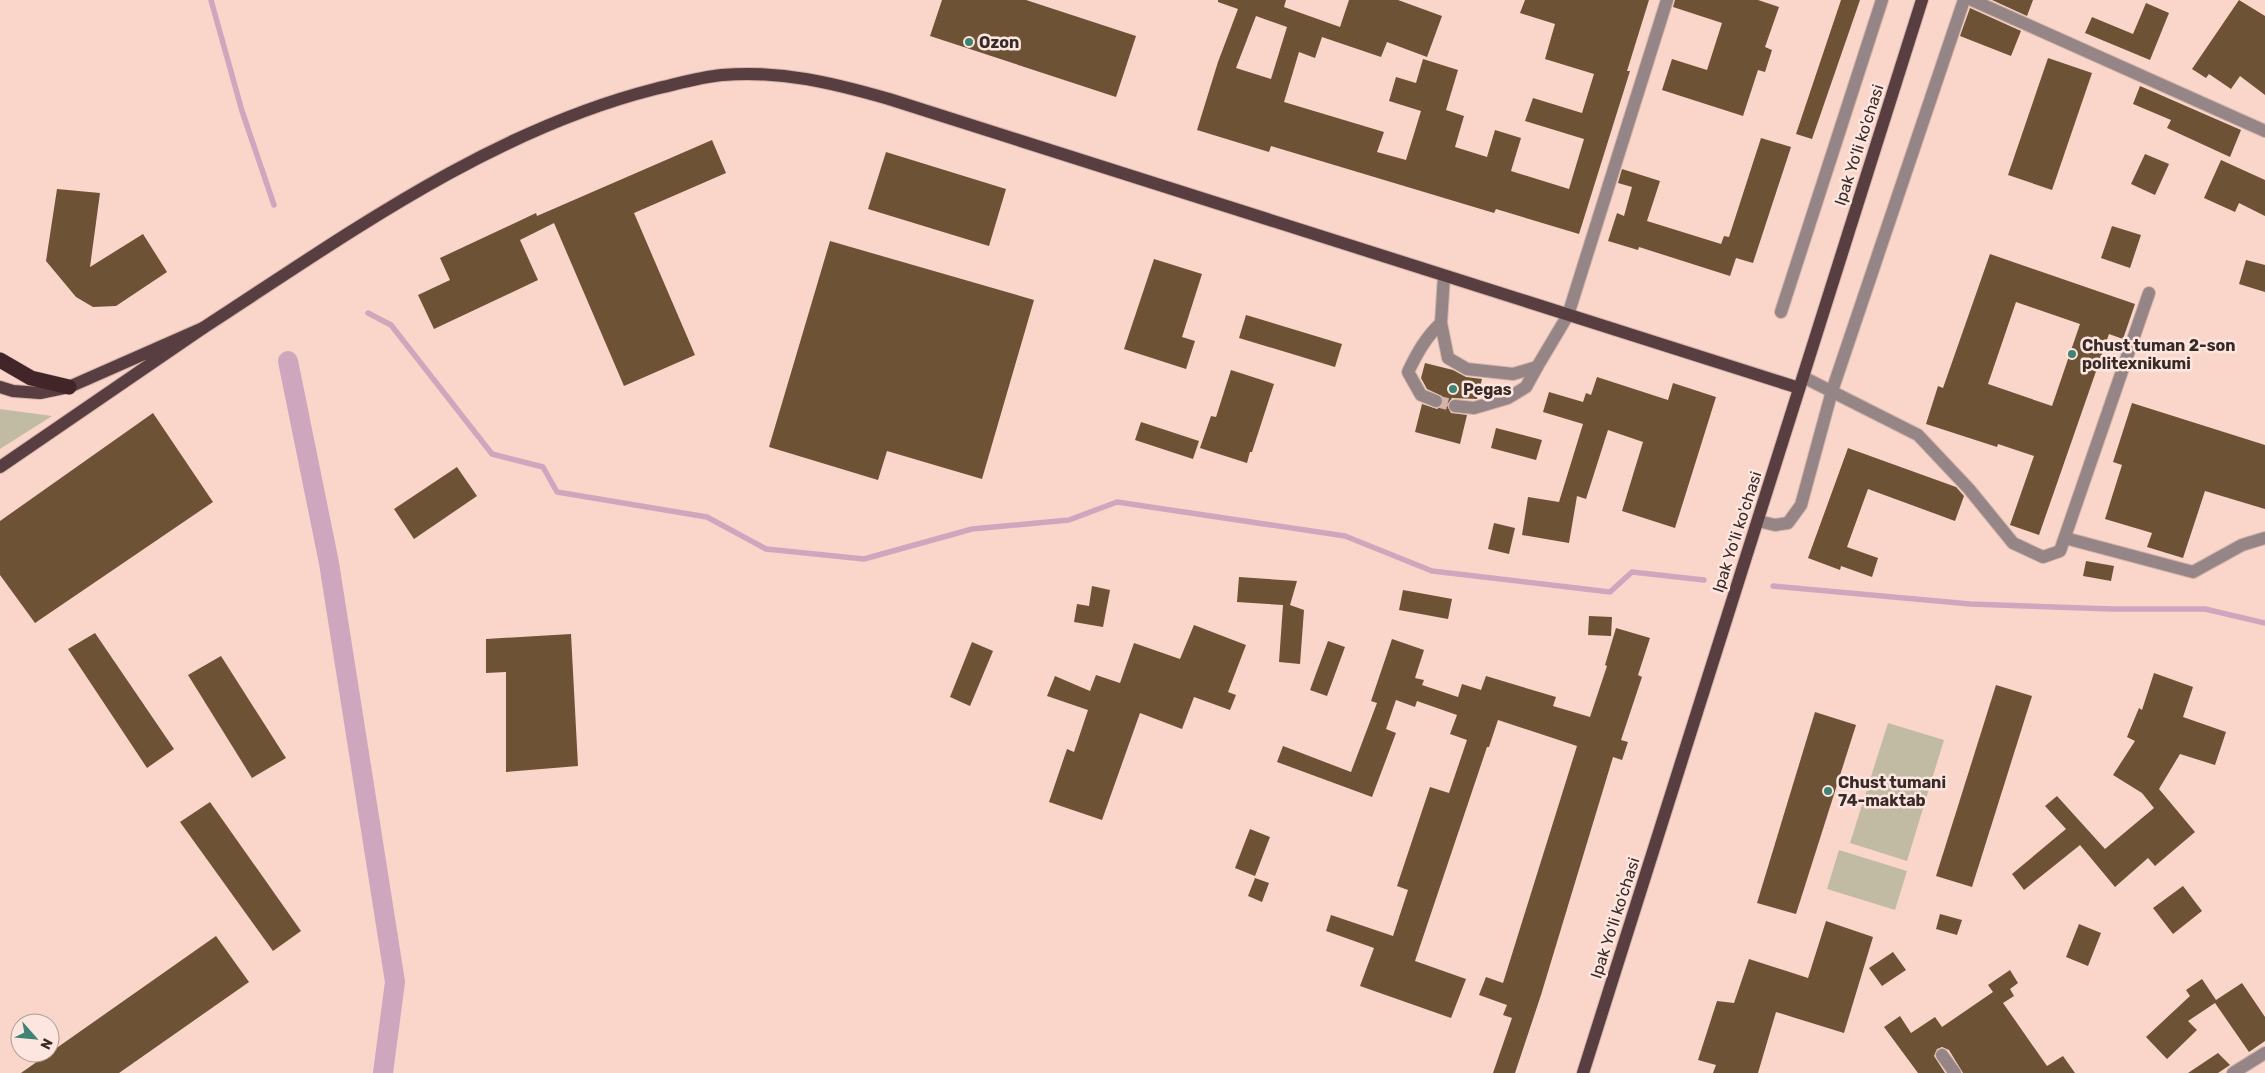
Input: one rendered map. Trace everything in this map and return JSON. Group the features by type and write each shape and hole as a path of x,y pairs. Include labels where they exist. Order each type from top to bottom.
{"highway":[{"path":"0,360 31,378 69,387"}],"main road":[{"name":"Ipak Yo'li ko'chasi","path":"1583,1073 1922,0"},
{"path":"0,467 203,328 381,214 440,179 490,153 582,112 629,96 721,75 763,74 802,77 854,89 1568,315 1801,382"},
{"path":"0,387 13,392 40,393 69,387 203,328"}],"street":[{"path":"1455,406 1474,408 1508,398 1526,387 1568,315 1667,0"},
{"path":"1781,312 1882,0"},
{"path":"1758,521 1775,525 1788,523 1801,505 1832,391 1964,0"},
{"path":"1972,0 2265,131"},
{"path":"1444,276 1442,323 1448,358 1467,369 1513,374 1537,367"},
{"path":"1801,382 1832,391 1918,435 1969,489 2013,543 2043,557 2060,551 2149,293"},
{"path":"1436,401 1421,395 1408,372 1418,351 1432,332 1442,323"},
{"path":"2065,538 2193,572 2242,545 2265,538"},
{"path":"2233,1073 2265,1053"},
{"path":"1942,1055 1955,1073"}],"shaded area":[{"path":"0,409 52,416 0,449"},
{"path":"1888,723 1944,740 1907,861 1850,843"},
{"path":"1839,850 1907,871 1895,910 1827,889"}],"building":[{"path":"942,0 1026,0 1136,36 1116,97 930,36"},
{"path":"1218,0 1286,0 1284,7 1340,27 1349,0 1398,0 1442,16 1427,57 1387,42 1381,57 1322,37 1315,58 1299,52 1284,102 1384,132 1377,152 1406,160 1421,111 1389,101 1396,77 1416,83 1423,59 1458,70 1446,110 1464,116 1455,147 1487,157 1495,130 1521,138 1511,171 1569,189 1584,139 1525,121 1533,98 1582,113 1594,74 1545,59 1555,24 1520,13 1525,0 1649,0 1627,71 1630,71 1579,234 1496,209 1494,213 1271,146 1269,152 1197,130 1218,62 1238,9 1218,2","holes":["1256,16 1287,27 1271,79 1236,68"]},
{"path":"1675,0 1758,0 1779,7 1765,47 1772,50 1765,72 1758,70 1743,116 1662,90 1672,59 1707,70 1722,23 1673,7"},
{"path":"1841,0 1860,0 1812,139 1796,134"},
{"path":"1992,0 2033,0 2027,16"},
{"path":"2239,0 2265,16 2265,95 2240,76 2231,89 2209,74 2206,78 2192,69"},
{"path":"2146,3 2169,13 2150,60 2085,33 2092,17 2133,34"},
{"path":"1970,8 2021,31 2011,56 1960,36"},
{"path":"2048,58 2092,73 2052,190 2008,175"},
{"path":"2140,86 2241,130 2230,157 2167,128 2171,120 2133,104"},
{"path":"1761,138 1791,147 1753,263 1736,258 1730,276 1639,247 1638,250 1608,241 1617,213 1624,216 1632,187 1618,183 1622,169 1660,181 1647,221 1721,244 1724,236 1729,237"},
{"path":"712,140 726,173 634,213 695,355 624,386 554,223 520,240 538,280 434,329 418,295 450,280 440,258 536,213 537,216"},
{"path":"886,152 1006,189 989,246 868,209"},
{"path":"2145,154 2169,164 2155,195 2131,184"},
{"path":"2221,160 2265,180 2265,216 2239,203 2235,212 2204,198"},
{"path":"57,189 100,193 90,267 143,234 167,272 116,306 93,307 76,297 46,261"},
{"path":"2112,226 2141,235 2130,268 2101,258"},
{"path":"830,241 1034,300 982,479 887,451 878,480 769,447"},
{"path":"1990,254 2135,304 2123,339 2109,334 2039,535 2010,525 2034,456 1998,444 1997,447 1926,424 1938,386 1943,388","holes":["2016,302 2080,324 2052,406 1988,384"]},
{"path":"1154,259 1202,274 1182,337 1195,341 1186,369 1124,349"},
{"path":"2246,260 2265,265 2265,292 2239,284"},
{"path":"1246,315 1342,344 1335,367 1239,338"},
{"path":"1425,363 1453,370 1466,377 1482,379 1477,399 1452,398 1447,405 1451,413 1467,415 1460,444 1415,432 1422,404 1437,409 1444,404 1442,396 1427,389 1421,378"},
{"path":"1231,370 1274,384 1247,463 1200,448 1211,416 1216,417"},
{"path":"1597,377 1668,400 1673,383 1716,397 1675,528 1622,511 1643,442 1608,430 1586,499 1577,496 1569,543 1522,535 1528,497 1559,502 1583,424 1543,412 1549,392 1583,402 1586,393 1591,395"},
{"path":"2132,403 2265,445 2265,509 2205,491 2183,558 2147,547 2152,533 2105,519 2122,465 2113,462"},
{"path":"153,413 213,502 35,623 0,575 0,521"},
{"path":"1141,422 1199,441 1193,459 1135,440"},
{"path":"1496,428 1542,440 1536,460 1491,448"},
{"path":"1848,448 1956,487 1964,496 1955,521 1868,489 1847,547 1878,558 1872,577 1841,566 1840,570 1808,558"},
{"path":"457,467 477,496 414,539 394,509"},
{"path":"1494,523 1515,528 1509,554 1488,549"},
{"path":"2086,561 2114,566 2111,581 2083,576"},
{"path":"1239,577 1297,581 1290,605 1304,610 1300,664 1279,662 1283,605 1237,602"},
{"path":"1092,586 1110,590 1103,627 1074,622 1077,604 1089,606"},
{"path":"1403,590 1452,599 1448,619 1399,610"},
{"path":"1589,616 1612,617 1611,636 1588,635"},
{"path":"1194,625 1246,645 1228,692 1236,695 1230,710 1194,697 1182,729 1140,713 1102,820 1049,802 1067,749 1074,752 1088,710 1047,696 1055,676 1090,691 1096,675 1120,683 1134,643 1180,659"},
{"path":"1616,628 1650,638 1638,675 1642,677 1621,740 1628,742 1622,760 1613,757 1541,995 1515,1073 1493,1073 1512,1018 1503,1015 1507,1005 1479,995 1486,977 1503,983 1577,746 1498,720 1489,747 1487,747 1415,961 1466,979 1451,1018 1360,986 1374,948 1326,931 1331,915 1393,936 1408,890 1397,886 1430,787 1449,793 1467,740 1450,734 1457,715 1417,701 1415,707 1396,700 1386,729 1396,733 1372,797 1277,762 1283,746 1351,772 1377,703 1371,701 1392,639 1424,650 1415,678 1424,680 1422,685 1458,697 1462,684 1481,690 1486,676 1556,697 1553,706 1590,717 1607,666 1605,665"},
{"path":"95,633 174,749 147,768 68,649"},
{"path":"571,634 578,766 506,772 506,672 486,673 486,639"},
{"path":"1328,641 1345,647 1327,696 1310,690"},
{"path":"972,642 993,651 970,706 950,697"},
{"path":"221,656 286,758 252,778 188,675"},
{"path":"2154,673 2193,687 2183,717 2226,732 2215,765 2180,754 2159,789 2195,832 2155,866 2148,858 2115,887 2080,845 2024,890 2012,874 2066,829 2045,806 2057,796 2105,849 2154,808 2142,793 2113,775 2135,741 2127,737 2139,708 2142,710"},
{"path":"1996,685 2032,696 1972,887 1936,876"},
{"path":"1815,712 1856,725 1796,914 1757,903"},
{"path":"210,802 301,931 273,951 180,822"},
{"path":"1250,829 1270,837 1255,876 1235,868"},
{"path":"1255,878 1269,883 1262,902 1248,896"},
{"path":"2183,886 2202,911 2173,934 2153,908"},
{"path":"1940,914 1962,920 1957,935 1936,929"},
{"path":"1826,921 1873,937 1844,1033 1776,1012 1758,1073 1713,1073 1716,1065 1698,1060 1717,1001 1734,1003 1749,959 1808,978"},
{"path":"2079,924 2101,933 2088,966 2066,957"},
{"path":"216,936 249,982 119,1073 21,1073 35,1063 60,1063 60,1046"},
{"path":"1893,952 1906,970 1882,986 1869,968"},
{"path":"2010,970 2018,983 2010,989 2014,996 2003,1003 2047,1066 2063,1056 2075,1073 1963,1073 1949,1050 1942,1047 1937,1049 1934,1056 1945,1073 1918,1073 1884,1027 1900,1016 1911,1033 1935,1017 1942,1027 1993,992 1988,985"},
{"path":"2202,979 2216,1000 2242,983 2265,1017 2265,1041 2249,1052 2215,1003 2188,1021 2197,1030 2167,1059 2146,1037 2190,996 2186,990"},
{"path":"2218,1053 2230,1065 2218,1073 2188,1073"}],"waterway":[{"path":"211,0 242,111 274,205"},
{"path":"368,313 391,325 492,454 543,467 557,492 707,517 766,549 864,559 972,529 1069,520 1117,502 1345,536 1432,571 1610,592 1632,572 1704,580"},
{"path":"288,361 329,563 395,982 383,1073"},
{"path":"1773,586 1970,604 2112,609 2205,609 2265,623"}],"tunnel":[{"path":"1436,401 1455,406"}],"place":[{"name":"Ozon","path":"969,42"},
{"name":"Chust tuman 2-son politexnikumi","path":"2072,354"},
{"name":"Pegas","path":"1453,389"},
{"name":"Chust tumani 74-maktab","path":"1828,791"}]}
